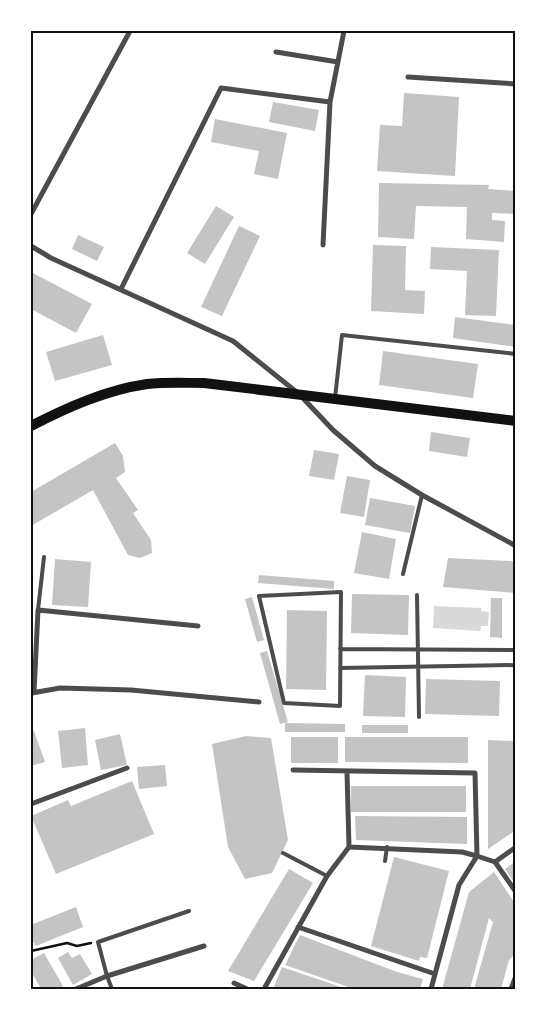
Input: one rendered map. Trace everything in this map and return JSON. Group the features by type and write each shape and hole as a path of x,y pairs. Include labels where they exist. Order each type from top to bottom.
{"main road":[{"path":"31,426 72,405 146,384 204,383 516,421"}],"street":[{"path":"31,214 130,31"},
{"path":"323,245 330,102 344,31"},
{"path":"276,52 338,62"},
{"path":"408,77 516,84"},
{"path":"121,289 221,88 330,102"},
{"path":"31,246 51,258 233,341 299,394 333,430 375,466 422,495 516,546"},
{"path":"198,626 38,610 32,693 60,688 131,690 259,702"},
{"path":"31,804 127,768"},
{"path":"293,770 476,773 477,856 459,885 431,989"},
{"path":"264,989 327,876 349,846 347,772"},
{"path":"349,846 462,852 477,856 495,862 516,892"},
{"path":"495,862 516,847"},
{"path":"298,927 434,974"},
{"path":"76,989 107,976 204,946"},
{"path":"511,989 516,976"},
{"path":"234,983 247,989"}],"lane":[{"path":"335,399 342,335 516,354"},
{"path":"403,574 422,495"},
{"path":"38,610 44,557"},
{"path":"341,592 340,668 340,706 284,703 259,596 341,592"},
{"path":"417,595 419,717"},
{"path":"340,649 516,650"},
{"path":"340,668 516,665"},
{"path":"385,861 387,847"},
{"path":"283,853 327,876"},
{"path":"112,989 98,942 189,911"}],"path":[{"path":"31,951 67,943 77,946 98,942"}],"shaded area":[{"path":"434,606 481,608 481,611 489,612 488,626 481,626 480,631 433,628"}],"building":[{"path":"404,93 459,97 455,176 377,171 380,125 402,126"},
{"path":"273,102 319,110 315,131 269,122"},
{"path":"215,119 287,133 278,179 254,174 259,151 211,142"},
{"path":"379,183 489,185 488,189 516,191 516,214 492,213 492,220 505,221 504,242 466,239 467,207 416,206 414,239 378,237"},
{"path":"216,206 234,217 205,264 187,253"},
{"path":"239,226 260,236 222,316 201,307"},
{"path":"78,235 104,247 97,261 72,249"},
{"path":"373,245 406,246 405,290 425,291 424,314 371,311"},
{"path":"431,247 499,250 496,316 465,315 467,271 430,269"},
{"path":"31,272 92,304 76,333 31,309"},
{"path":"455,317 516,325 516,347 453,338"},
{"path":"103,335 112,365 55,381 46,352"},
{"path":"383,351 478,364 473,398 379,385"},
{"path":"431,432 470,438 467,457 429,451"},
{"path":"115,443 123,456 125,472 116,478 138,510 133,513 151,540 152,553 140,558 128,555 93,490 31,526 31,492"},
{"path":"314,450 339,454 334,480 309,476"},
{"path":"347,476 370,480 364,517 340,513"},
{"path":"370,498 415,506 410,533 365,525"},
{"path":"362,532 396,539 389,579 354,573"},
{"path":"448,558 511,561 516,563 516,593 443,587"},
{"path":"55,559 91,562 88,607 52,605"},
{"path":"259,575 334,581 334,589 258,583"},
{"path":"352,594 409,595 408,635 351,633"},
{"path":"252,597 264,640 257,642 245,599"},
{"path":"491,598 502,598 502,638 490,637"},
{"path":"287,610 327,611 326,690 286,689"},
{"path":"514,621 516,621 516,640 513,640"},
{"path":"267,651 288,722 280,724 260,653"},
{"path":"365,675 406,677 405,717 363,716"},
{"path":"426,679 500,681 499,716 425,714"},
{"path":"285,723 345,724 345,732 285,732"},
{"path":"362,725 408,725 408,733 362,733"},
{"path":"85,728 88,765 62,768 58,731"},
{"path":"34,731 45,762 31,766 31,732"},
{"path":"120,734 127,765 101,770 95,740"},
{"path":"246,736 271,738 288,840 272,873 245,879 228,847 212,744"},
{"path":"291,737 338,737 338,763 291,763"},
{"path":"345,737 468,737 468,763 345,762"},
{"path":"488,740 513,741 513,832 488,849"},
{"path":"165,765 167,786 139,789 137,767"},
{"path":"132,781 154,834 56,874 31,816 68,800 71,806"},
{"path":"351,786 466,786 466,812 351,812"},
{"path":"355,816 467,817 467,844 356,840"},
{"path":"394,857 449,871 427,958 420,957 419,961 371,946"},
{"path":"516,861 516,885 505,869"},
{"path":"289,869 313,883 254,981 228,971"},
{"path":"494,872 516,905 516,953 509,960 501,989 474,989 493,922 489,918 470,989 442,989 469,892"},
{"path":"76,907 83,927 36,946 31,938 31,922 33,924"},
{"path":"300,935 397,972 423,979 420,989 354,989 285,965"},
{"path":"68,952 72,958 80,954 92,974 73,985 58,958"},
{"path":"44,953 63,986 57,989 41,989 31,971 31,960"},
{"path":"282,967 344,988 344,989 273,989"}]}
